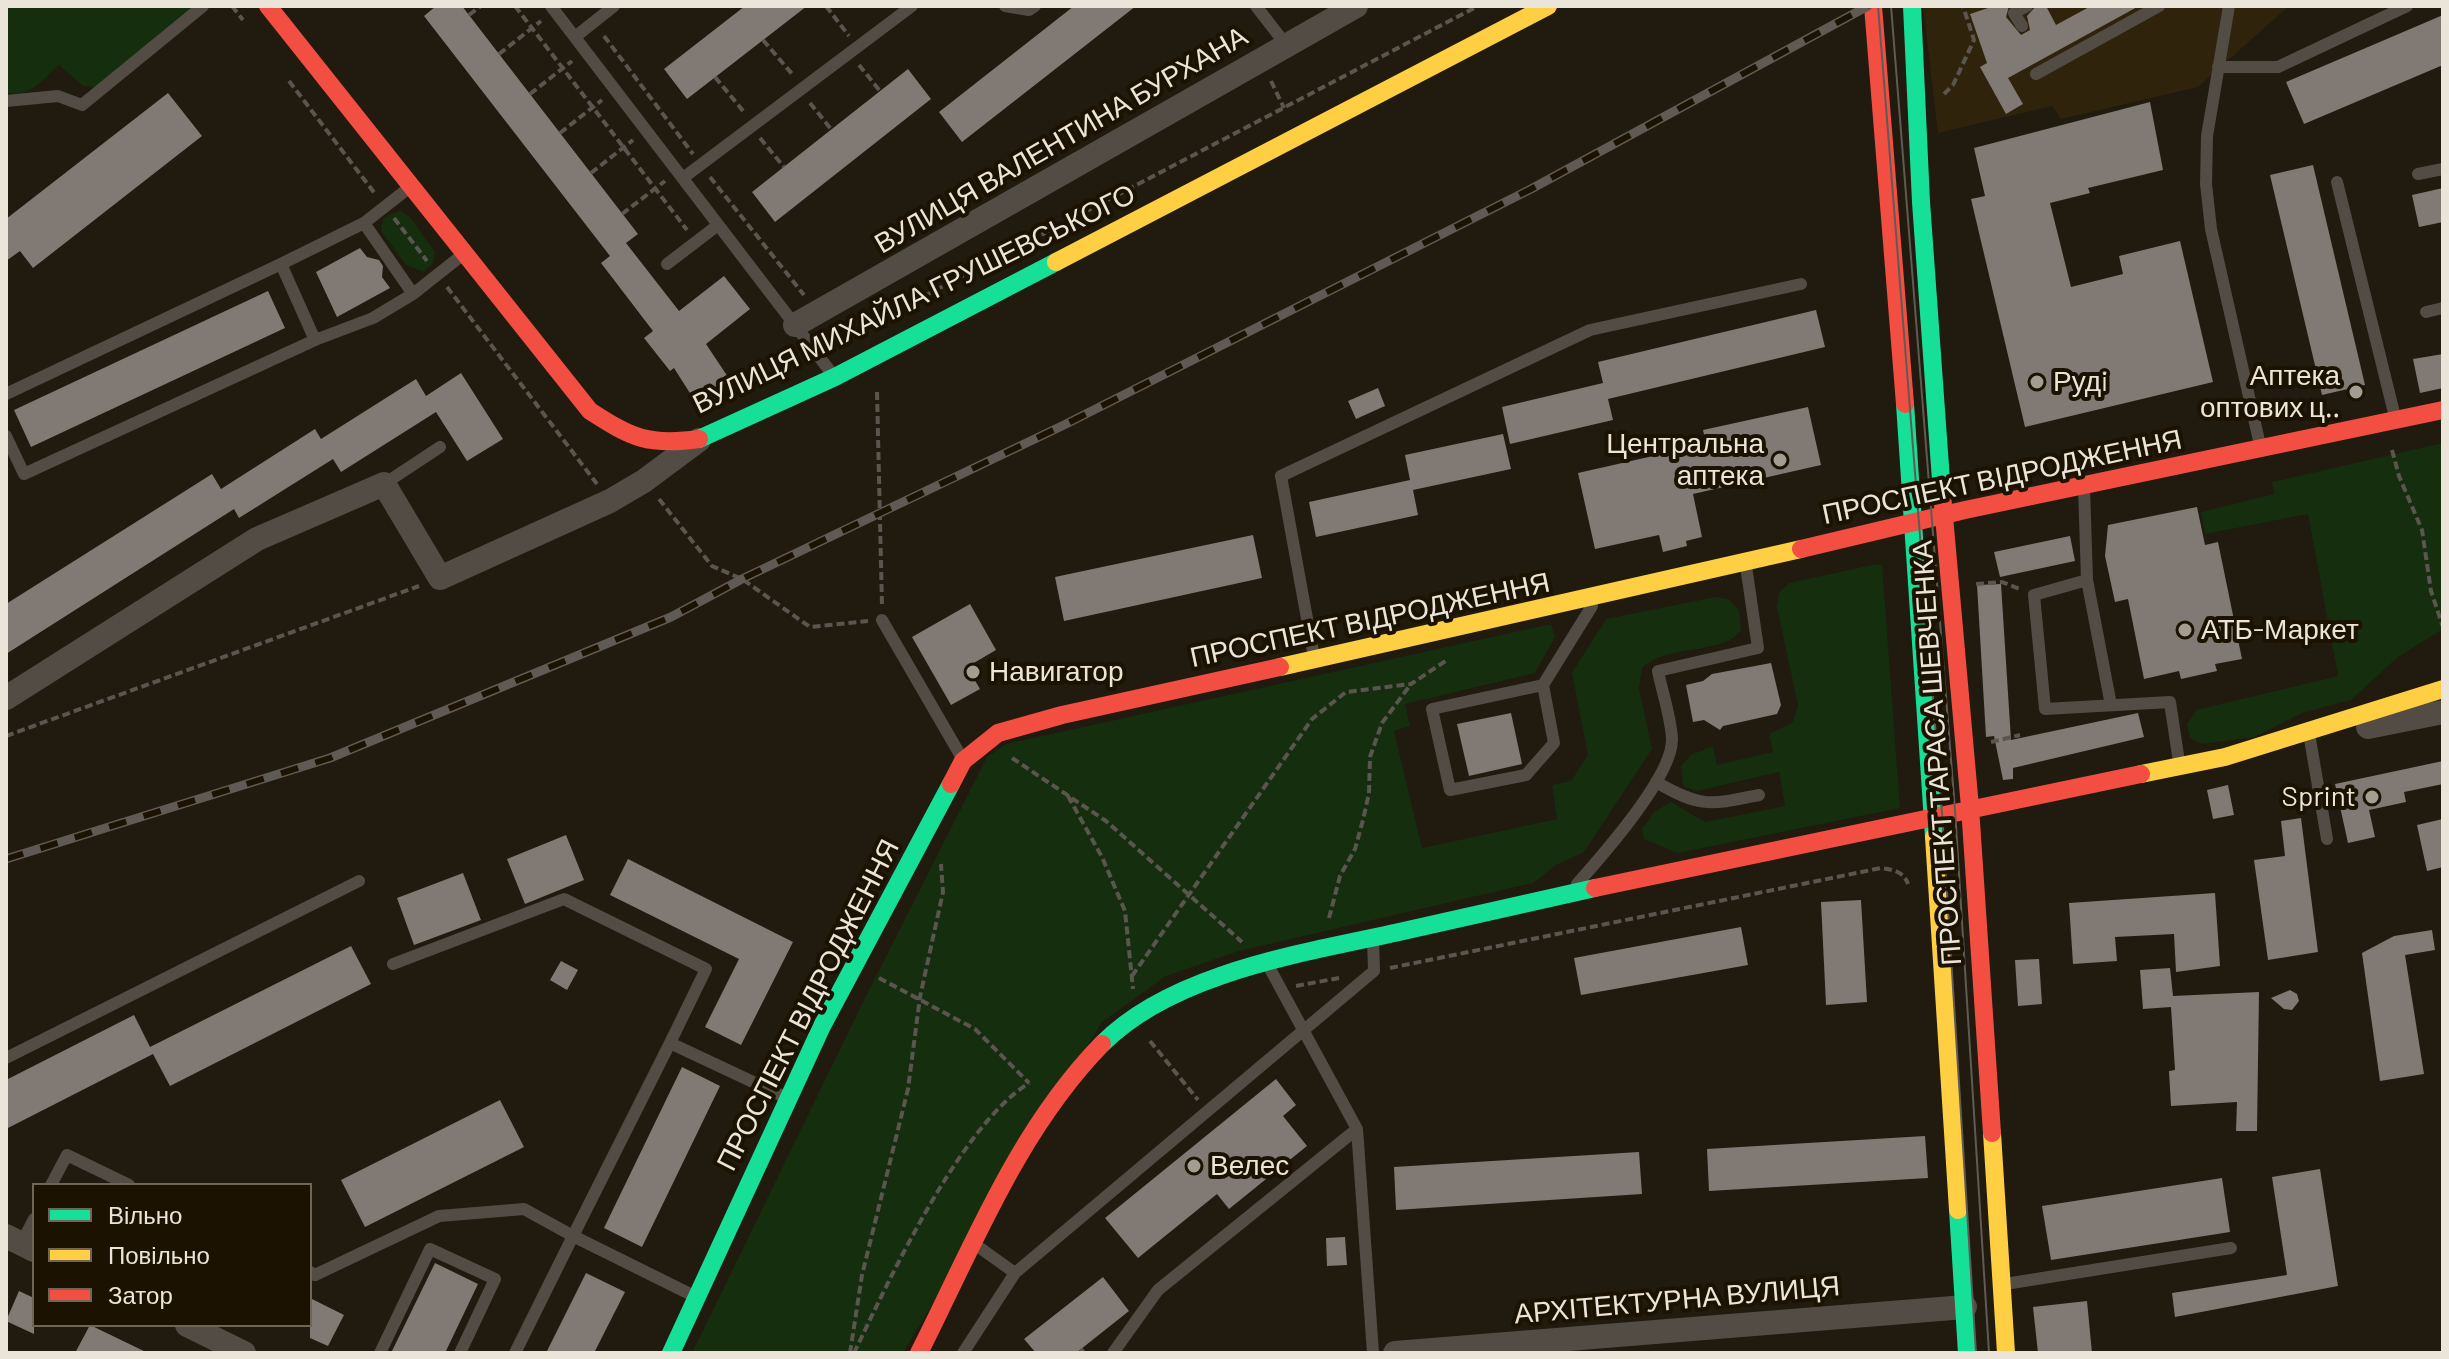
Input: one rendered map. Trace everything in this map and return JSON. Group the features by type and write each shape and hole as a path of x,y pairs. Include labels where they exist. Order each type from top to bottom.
{"main road":[{"name":"ВУЛИЦЯ МИХАЙЛА ГРУШЕВСЬКОГО","path":"268,6 590,411 631,438 665,444 701,439 835,377 1548,6"},
{"name":"ПРОСПЕКТ ТАРАСА ШЕВЧЕНКА","path":"1873,6 1912,524 1967,1353"},
{"name":"ПРОСПЕКТ ТАРАСА ШЕВЧЕНКА","path":"1912,6 1938,452 1947,515 1970,807 2006,1353"},
{"name":"ПРОСПЕКТ ВІДРОДЖЕННЯ","path":"671,1353 854,966 963,761 998,733 1062,715 1595,599 1947,515 2443,410"},
{"path":"919,1353 1024,1144 1066,1081 1115,1031 1177,993 1268,964 1571,893 1970,807 2225,757 2443,689"}],"street":[{"name":"ВУЛИЦЯ ВАЛЕНТИНА БУРХАНА","path":"795,325 1356,6"},
{"path":"6,698 257,539 384,484 440,578 610,501 644,481 701,439"},
{"path":"2225,757 2443,712"},
{"name":"АРХІТЕКТУРНА ВУЛИЦЯ","path":"1395,1353 1965,1307"},
{"path":"191,1327 244,1353"}],"lane":[{"path":"6,101 58,96 82,105 203,6"},
{"path":"575,37 614,6"},
{"path":"680,175 753,126 912,6"},
{"path":"1005,6 1029,10 1035,6"},
{"path":"1256,6 1287,46"},
{"path":"2022,26 2014,13 2027,6"},
{"path":"2036,74 2159,6"},
{"path":"2229,6 2207,136 2206,184 2211,229 2261,448"},
{"path":"2218,67 2278,67 2407,6"},
{"path":"553,8 835,377"},
{"path":"2418,174 2443,169"},
{"path":"2337,182 2390,421"},
{"path":"6,394 364,223 410,187"},
{"path":"364,223 413,294"},
{"path":"667,264 718,225"},
{"path":"6,436 24,474 315,340 373,318 439,276 464,254"},
{"path":"281,264 315,340"},
{"path":"1314,661 1281,476 1590,330 1801,284"},
{"path":"2426,312 2443,308"},
{"path":"384,484 440,447"},
{"path":"2084,487 2087,580 2111,705"},
{"path":"1571,893 1614,842 1656,782 1672,741 1658,671 1758,648 1745,563"},
{"path":"2087,580 2034,595 2045,709 2170,702 2179,766"},
{"path":"1543,685 1432,709 1450,790 1526,775 1554,743 1543,685 1595,599"},
{"path":"882,620 963,761"},
{"path":"2310,739 2327,839"},
{"path":"1656,782 1680,796 1707,805 1759,795"},
{"path":"6,1058 359,881"},
{"path":"393,964 564,899 706,969 515,1353"},
{"path":"963,1353 1015,1273 1374,971 1372,938"},
{"path":"1268,964 1357,1129 1373,1353"},
{"path":"670,1043 789,1099"},
{"path":"1113,1353 1158,1290 1357,1129"},
{"path":"52,1183 67,1155 125,1183"},
{"path":"312,1273 315,1275 439,1216 524,1209 697,1297"},
{"path":"20,1243 32,1222"},
{"path":"974,1243 1015,1273"},
{"path":"2002,1284 2231,1248"},
{"path":"380,1353 430,1249 495,1279 460,1353"}],"path":[{"path":"232,6 251,31"},
{"path":"469,15 481,6"},
{"path":"515,6 696,242"},
{"path":"826,6 880,91"},
{"path":"816,353 1478,6"},
{"path":"1937,101 1953,85 1974,40 1963,6"},
{"path":"499,54 553,8"},
{"path":"763,40 831,129"},
{"path":"530,94 585,51"},
{"path":"1261,61 1284,108"},
{"path":"280,68 610,501"},
{"path":"715,77 784,167"},
{"path":"560,133 615,90"},
{"path":"591,173 646,130"},
{"path":"622,214 655,188 680,175"},
{"path":"644,481 712,566 742,579 810,627 882,620 877,392"},
{"path":"2390,421 2399,476 2422,530 2431,591 2443,627"},
{"path":"6,736 440,578"},
{"path":"1970,584 2002,582"},
{"path":"1326,923 1333,912 1340,876 1355,849 1369,793 1370,757 1382,723 1411,684 1448,659"},
{"path":"1132,976 1312,719 1346,692 1411,684"},
{"path":"1981,744 2020,735"},
{"path":"986,742 1106,821 1268,964"},
{"path":"1067,794 1102,857 1125,911 1136,1018"},
{"path":"852,1353 862,1275 908,1089 920,997 943,892 940,851"},
{"path":"1281,989 1881,868 1905,876 1910,887"},
{"path":"854,966 920,997 975,1029 1029,1083"},
{"path":"1138,1047 1155,1033"},
{"path":"1147,1037 1208,1112"},
{"path":"852,1353 922,1218 1006,1097 1041,1076"}],"shaded area":[{"path":"1923,6 2289,6 2198,87 2061,119 2052,106 1938,133"}],"green space":[{"path":"6,6 195,6 99,87 83,86 59,65 30,90 6,93"},
{"path":"400,210 410,217 435,252 433,264 423,272 406,265 381,231 383,218"},
{"path":"2443,443 2443,629 2398,657 2351,700 2302,713 2254,737 2202,744 2190,738 2187,724 2196,710 2338,676 2308,514 2205,534 2201,512 2274,494 2272,482"},
{"path":"1882,565 1900,808 1678,853 1644,839 1642,829 1654,812 1671,802 1705,822 1785,806 1779,772 1697,791 1683,786 1681,766 1691,755 1713,746 1717,765 1773,752 1769,734 1793,722 1798,705 1777,607 1779,593 1789,583"},
{"path":"1715,597 1728,599 1739,610 1741,629 1723,643 1666,655 1642,668 1639,688 1652,749 1584,852 1556,865 1533,883 1239,951 1166,976 1102,1022 903,1353 692,1353 864,1000 987,757 1006,744 1551,624 1555,637 1535,673 1405,704 1410,726 1394,731 1422,848 1557,819 1552,785 1571,781 1588,755 1572,673 1606,619"}],"building":[{"path":"436,6 462,6 638,234 626,243 679,311 724,276 750,309 706,344 734,386 700,409 674,368 670,371 644,338 653,331 601,263 610,256 424,16"},
{"path":"745,6 807,6 687,99 664,69"},
{"path":"1074,6 1136,6 962,142 939,112"},
{"path":"1994,6 2009,6 2006,17 2021,35 2030,30 2027,16 2036,6 2046,6 2056,25 2091,6 2139,6 2008,78 2023,104 2006,114 1980,67 1987,63 1970,14"},
{"path":"2443,15 2443,65 2304,124 2286,82"},
{"path":"908,69 931,99 775,222 752,192"},
{"path":"168,93 202,136 33,268 20,251 6,261 6,219"},
{"path":"2150,102 2163,170 2088,188 2090,193 2050,203 2071,287 2123,274 2119,256 2180,241 2213,382 2025,427 1971,199 1985,196 1974,148"},
{"path":"2313,165 2365,385 2322,395 2270,175"},
{"path":"2443,188 2443,222 2419,227 2412,195"},
{"path":"360,248 367,257 379,260 383,266 382,277 390,288 337,317 316,272"},
{"path":"268,291 285,328 31,447 14,410"},
{"path":"1816,310 1825,347 1608,399 1613,420 1510,444 1502,407 1603,383 1598,362"},
{"path":"2443,354 2443,388 2420,393 2413,359"},
{"path":"461,373 503,439 467,461 436,412 341,472 333,459 239,518 234,509 6,654 6,604 212,474 221,489 315,429 321,439 416,379 426,396"},
{"path":"1378,388 1385,406 1356,419 1348,401"},
{"path":"1808,407 1821,465 1693,494 1702,537 1686,541 1687,546 1663,552 1659,535 1595,549 1578,473 1706,444 1703,430"},
{"path":"1503,434 1511,469 1413,490 1418,515 1316,537 1309,502 1410,480 1405,455"},
{"name":"АТБ-Маркет","path":"2197,507 2205,545 2218,542 2242,659 2215,664 2217,671 2181,679 2179,671 2144,679 2128,599 2115,602 2105,556 2108,525"},
{"path":"1253,535 1262,578 1064,621 1055,577"},
{"path":"2070,536 2075,561 2000,577 1994,552"},
{"path":"2001,584 2011,740 2138,713 2144,737 2013,768 2013,779 2003,780 1994,736 1986,737 1977,585"},
{"path":"970,604 996,650 967,667 980,689 951,705 912,637"},
{"path":"1771,663 1781,705 1777,714 1723,726 1720,730 1704,720 1693,722 1686,685 1703,681 1712,674"},
{"path":"1511,713 1522,764 1469,776 1457,724"},
{"name":"Sprint","path":"2443,761 2443,784 2404,792 2406,802 2369,810 2375,837 2348,843 2335,784"},
{"path":"2228,785 2234,815 2213,819 2207,790"},
{"path":"2301,818 2318,952 2268,960 2254,860 2285,856 2281,821"},
{"path":"2443,819 2443,867 2427,871 2417,825"},
{"path":"566,835 584,880 525,904 507,859"},
{"path":"628,859 793,942 741,1045 705,1027 739,959 610,895"},
{"path":"463,873 481,920 414,945 397,898"},
{"path":"2215,893 2220,966 2176,972 2174,934 2115,937 2117,961 2073,964 2069,903"},
{"path":"1861,900 1867,1002 1826,1005 1821,902"},
{"path":"1741,927 1748,965 1581,995 1574,958"},
{"path":"2432,930 2435,950 2405,955 2424,1074 2380,1081 2362,953 2394,936"},
{"path":"351,946 371,984 170,1086 153,1054 6,1129 6,1080 134,1015 150,1047"},
{"path":"2039,959 2042,1004 2018,1006 2015,960"},
{"path":"561,961 578,970 567,990 550,980"},
{"path":"2170,968 2173,996 2259,992 2257,1131 2236,1131 2237,1102 2171,1106 2169,1071 2175,1070 2171,1007 2143,1009 2140,970"},
{"path":"2290,990 2297,994 2299,1001 2292,1010 2284,1009 2271,998"},
{"path":"682,1067 720,1086 642,1247 604,1228"},
{"path":"1276,1079 1296,1105 1283,1116 1307,1146 1229,1209 1217,1194 1138,1258 1105,1218"},
{"path":"500,1100 524,1147 365,1227 341,1180"},
{"path":"1925,1136 1928,1178 1709,1191 1707,1149"},
{"path":"1639,1152 1642,1194 1396,1210 1394,1167"},
{"path":"2320,1169 2338,1286 2175,1317 2172,1293 2287,1275 2272,1177"},
{"path":"2222,1178 2230,1232 2051,1260 2042,1206"},
{"path":"1345,1237 1347,1265 1327,1266 1326,1238"},
{"path":"435,1263 478,1284 445,1353 391,1353"},
{"path":"586,1273 625,1292 594,1353 546,1353"},
{"path":"1103,1277 1129,1311 1076,1353 1036,1353 1024,1339"},
{"path":"19,1291 32,1297 34,1334 6,1321"},
{"path":"312,1299 344,1315 328,1346 310,1338"},
{"path":"2087,1301 2092,1353 2038,1353 2033,1307"},
{"path":"89,1327 94,1327 148,1353 75,1353"}],"tram line":[{"path":"1878,6 1942,813 1976,1353"},
{"path":"1891,6 1955,810 1989,1353"}],"railway":[{"path":"6,859 330,758 671,617 742,579 1066,424 1531,189 1868,6"}],"traffic: fast":[{"path":"1912,6 1921,202 1942,494"},
{"path":"699,439 835,377 1056,262"},
{"path":"1905,404 1934,837"},
{"path":"671,1353 822,1026 951,784"},
{"path":"1102,1044 1131,1019 1165,999 1202,982 1242,969 1595,888"},
{"path":"1958,1210 1967,1353"}],"traffic: slow":[{"path":"1056,262 1548,6"},
{"path":"1280,667 1801,549"},
{"path":"2141,774 2225,757 2443,689"},
{"path":"1934,837 1958,1210"},
{"path":"1992,1133 2006,1353"}],"traffic: jam":[{"path":"268,6 590,411 641,438 666,441 699,439"},
{"path":"1873,6 1905,404"},
{"path":"1801,549 1965,510 2443,410"},
{"path":"1942,494 1970,807 1992,1133"},
{"path":"951,784 963,761 998,733 1062,715 1280,667"},
{"path":"1595,888 2141,774"},
{"path":"919,1353 1021,1151 1072,1078 1102,1044"}],"place":[{"name":"Рудi","path":"2037,382"},
{"name":"Аптека оптових ц‥","path":"2356,392"},
{"name":"Центральна аптека","path":"1780,460"},
{"name":"АТБ-Маркет","path":"2185,630"},
{"name":"Навигатор","path":"973,672"},
{"name":"Sprint","path":"2372,797"},
{"name":"Велес","path":"1194,1166"}]}
